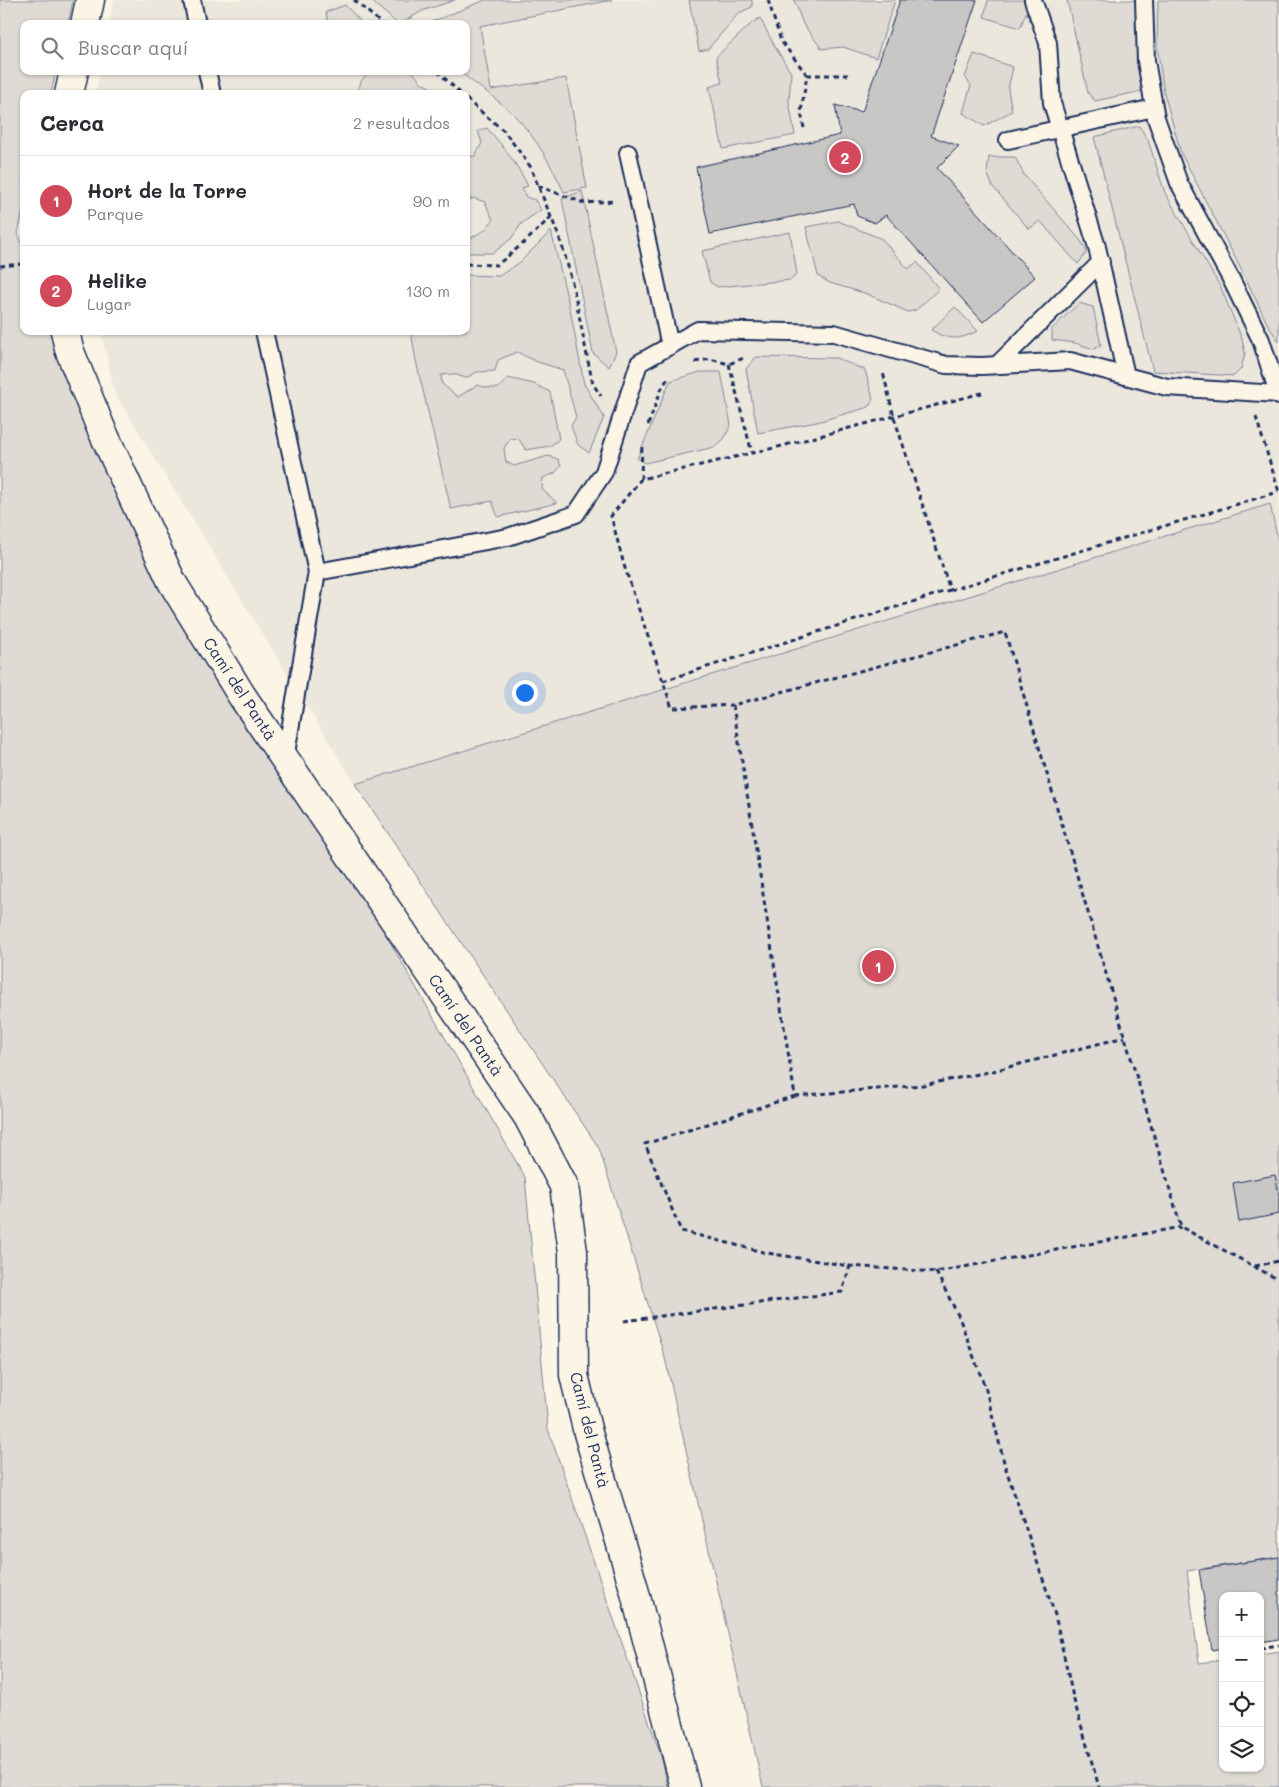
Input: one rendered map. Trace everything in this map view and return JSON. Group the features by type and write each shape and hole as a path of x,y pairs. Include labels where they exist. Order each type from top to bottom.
{"street":[{"path":"86,20 90,0"},
{"path":"70,90 73,75"},
{"name":"Camí del Pantà","path":"66,335 69,349 100,426 172,582 242,696 528,1117 564,1186 573,1252 574,1375 588,1434 633,1585 685,1787"}],"lane":[{"path":"192,0 196,20"},
{"path":"1033,0 1048,43 1052,103 1101,262 1126,376"},
{"path":"316,572 508,537 576,514 604,472 639,363 698,330 834,332 946,365 997,365 1070,361 1167,387 1279,395 1261,340 1231,278 1179,183 1156,118 1146,61 1144,0"},
{"path":"209,75 211,90"},
{"path":"1008,140 1154,108"},
{"path":"628,153 670,346"},
{"path":"997,365 1101,262"},
{"path":"265,335 316,572 285,759"}],"path":[{"path":"354,0 377,20"},
{"path":"768,0 781,40 807,75 802,112 804,128"},
{"path":"440,75 457,90"},
{"path":"807,75 849,76"},
{"path":"470,102 504,131 530,166 561,240 593,384 606,404"},
{"path":"538,186 584,203 638,199"},
{"path":"470,264 497,265 551,217"},
{"path":"0,266 20,264"},
{"path":"692,363 710,359 729,364 752,355"},
{"path":"729,364 752,453"},
{"path":"890,372 882,371 894,417 950,590"},
{"path":"648,426 661,390 670,375"},
{"path":"640,479 894,417 986,391"},
{"path":"663,681 950,590 1278,492 1254,409"},
{"path":"645,434 641,443 640,479 611,516 624,565 672,708 733,705 1005,632 1181,1227"},
{"path":"733,705 795,1096"},
{"path":"1125,1037 989,1072 923,1085 795,1096 645,1144 681,1231 767,1253 850,1266 936,1272 1181,1227 1279,1280"},
{"path":"1254,1266 1279,1261"},
{"path":"624,1321 842,1292 850,1266"},
{"path":"936,1272 959,1317 986,1390 1005,1466 1055,1615 1073,1697 1099,1787"},
{"path":"1264,1647 1279,1645"}],"shaded area":[{"path":"0,0 73,0 69,20 20,20 20,75 55,75 52,90 20,90 20,224 18,233 20,238 20,335 56,335 99,449 285,759 525,1177 548,1429 661,1756 668,1787 0,1787"},
{"path":"114,0 1279,0 1279,545 1269,505 355,784 115,394 102,335 470,335 470,90 96,90 99,75 470,75 470,20 110,20"},
{"path":"370,0 455,0 422,11 407,20 393,20"},
{"path":"485,0 612,0 480,26 491,90 566,78 587,188 564,192 543,153 523,125 503,105 463,75 470,75 470,20 437,20"},
{"path":"689,0 752,0 752,7 739,13 708,49 699,51"},
{"path":"794,0 895,0 876,58 843,47 822,49 803,24"},
{"path":"988,0 1024,0 1030,3 1020,28 984,17"},
{"path":"1067,0 1143,0 1147,90 1095,101 1088,93"},
{"path":"1158,0 1279,0 1279,342 1268,325 1181,153 1164,93 1157,45"},
{"path":"345,5 359,20 327,20 326,12"},
{"path":"760,18 791,73 789,102 795,135 723,149 709,87 722,83 716,57 752,23"},
{"path":"974,54 1013,67 1008,89 1012,111 984,126 963,113 971,85 965,77"},
{"path":"367,75 415,75 422,83 435,90 358,90 361,81"},
{"path":"1139,126 1148,140 1165,193 1221,288 1242,339 1245,353 1241,369 1234,376 1153,371 1094,137"},
{"path":"487,128 499,142 528,186 522,188 526,197 535,200 541,210 522,223 511,239 493,253 470,253 470,238 485,230 493,220 485,202 473,198 470,200 470,157 475,156 482,143 478,131"},
{"path":"989,157 1015,157 1024,175 1081,241 1087,252 1078,264 1040,221 1029,229 993,187 987,173"},
{"path":"582,191 616,352 609,367 593,353 562,199"},
{"path":"838,221 882,239 908,269 917,262 939,289 916,310 908,312 867,294 830,283 818,276 806,227"},
{"path":"551,231 571,314 584,384 604,417 589,453 578,445 571,426 576,417 563,370 535,361 517,352 498,360 495,371 477,372 466,378 453,374 441,375 442,384 458,397 477,385 499,388 508,378 534,384 550,392 559,439 550,446 526,450 518,438 510,439 504,448 506,462 514,466 548,456 558,459 561,466 555,473 543,478 542,489 557,503 498,517 492,501 451,509 416,361 412,335 470,335 470,275 499,276 519,263"},
{"path":"790,232 797,274 791,280 718,287 710,282 702,251"},
{"path":"1079,303 1093,307 1101,345 1094,349 1075,343 1052,340 1052,329"},
{"path":"955,307 978,331 960,338 949,338 931,330"},
{"path":"756,357 836,358 865,370 873,399 869,407 817,422 758,433 746,369"},
{"path":"700,372 721,372 731,425 724,439 715,447 645,463 637,459 670,381"},
{"path":"1270,504 1279,545 1279,1557 1187,1571 1199,1663 1219,1660 1219,1772 1264,1772 1264,1653 1279,1651 1279,1787 763,1787 665,1358 599,1148 355,784"}],"building":[{"path":"900,0 977,0 931,136 959,146 937,168 1035,277 983,322 886,215 875,223 857,216 854,204 710,234 696,167 840,135 835,105 862,112"},
{"path":"1275,1175 1279,1195 1279,1214 1239,1222 1233,1183"},
{"path":"1279,1557 1279,1639 1264,1641 1264,1592 1219,1592 1219,1649 1212,1650 1199,1570"}],"place":[{"name":"Helike","path":"845,157"},
{"name":"Hort de la Torre","path":"878,966"}]}
